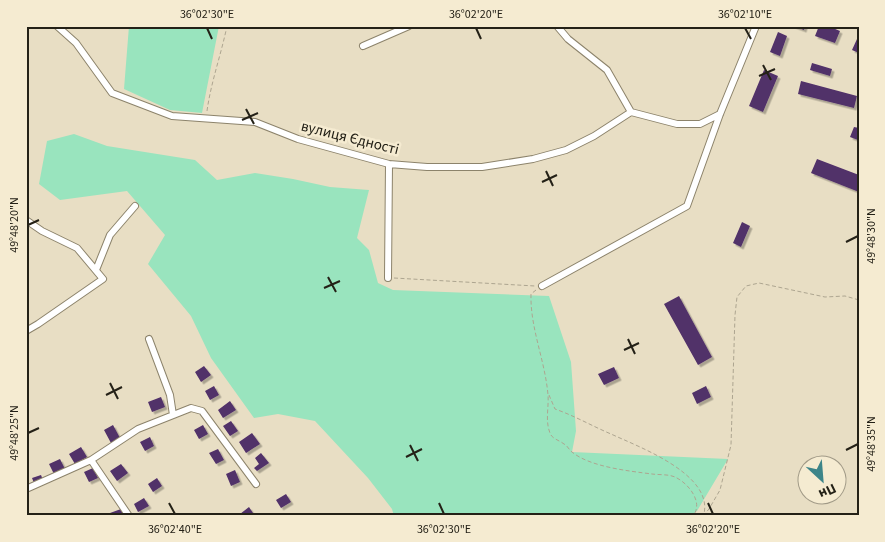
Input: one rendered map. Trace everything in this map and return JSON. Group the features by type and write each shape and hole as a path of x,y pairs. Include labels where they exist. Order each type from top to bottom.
{"street":[{"name":"вулиця Єдності","path":"57,26 76,43 112,93 172,116 255,122 298,139 390,164 427,167 482,167 533,159 573,146 594,136 631,112"},
{"path":"363,46 409,26"},
{"path":"557,26 568,39 607,70 631,112 677,124 700,124 720,114"},
{"path":"542,286 687,206 720,114 756,26"},
{"path":"388,278 390,164"},
{"path":"96,270 110,235 135,206"},
{"path":"26,220 42,231 58,237 77,248 103,279 26,331"},
{"path":"150,339 170,395 173,415"},
{"path":"26,489 91,460 138,429 191,408 202,411 256,484"},
{"path":"91,460 129,516"}],"path":[{"path":"206,119 210,93 227,26"},
{"path":"388,278 542,286"},
{"path":"703,515 720,490 731,445 737,297 746,286 759,283 825,297 844,296 859,300"},
{"path":"542,286 531,294 530,312 544,362 548,392 548,425 550,435 566,444 572,452 584,459 608,467 674,476 684,482 695,496 698,503 697,511 693,516"},
{"path":"548,392 555,409 653,452 690,478 701,492 705,502 703,515"}],"green space":[{"path":"129,26 219,26 202,113 170,110 124,89"},
{"path":"74,134 107,146 195,160 217,180 255,173 330,187 369,190 357,238 369,250 378,283 393,290 549,296 571,362 576,431 572,452 728,459 697,511 690,516 394,516 392,509 368,478 315,421 278,414 254,418 211,358 191,316 148,264 165,235 127,191 60,200 39,184 47,141"}],"building":[{"path":"793,26 805,26 804,30"},
{"path":"819,26 828,26 840,31 835,43 815,36"},
{"path":"778,32 787,36 780,56 770,52"},
{"path":"857,39 859,40 859,53 852,50"},
{"path":"812,63 832,69 830,76 810,70"},
{"path":"764,70 778,76 763,112 749,106"},
{"path":"801,81 857,96 854,108 798,94"},
{"path":"854,127 859,128 858,140 850,137"},
{"path":"817,159 859,175 859,192 811,173"},
{"path":"742,222 750,226 741,247 733,243"},
{"path":"679,296 712,357 698,365 664,304"},
{"path":"204,366 211,375 201,382 195,372"},
{"path":"614,367 619,378 604,385 598,374"},
{"path":"214,386 219,395 210,400 205,391"},
{"path":"706,386 711,397 697,404 692,393"},
{"path":"161,397 165,407 152,412 148,402"},
{"path":"230,401 236,410 223,418 218,410"},
{"path":"231,421 238,431 230,436 223,426"},
{"path":"113,425 120,438 111,443 104,430"},
{"path":"203,425 208,434 199,439 194,430"},
{"path":"252,433 260,444 246,453 239,442"},
{"path":"150,437 154,446 145,451 140,442"},
{"path":"81,447 87,457 75,464 69,454"},
{"path":"218,449 224,460 216,464 209,453"},
{"path":"261,453 269,463 257,471 254,468 259,464 255,458"},
{"path":"60,459 65,469 54,474 49,464"},
{"path":"121,464 128,473 117,481 110,471"},
{"path":"93,468 98,478 89,482 84,472"},
{"path":"235,470 240,482 231,486 226,474"},
{"path":"41,475 43,480 34,483 32,478"},
{"path":"157,478 162,486 153,492 148,484"},
{"path":"286,494 291,502 281,508 276,500"},
{"path":"144,498 149,506 138,512 134,504"},
{"path":"249,507 255,516 241,516 240,514"},
{"path":"121,509 124,516 111,516 110,513"}]}
